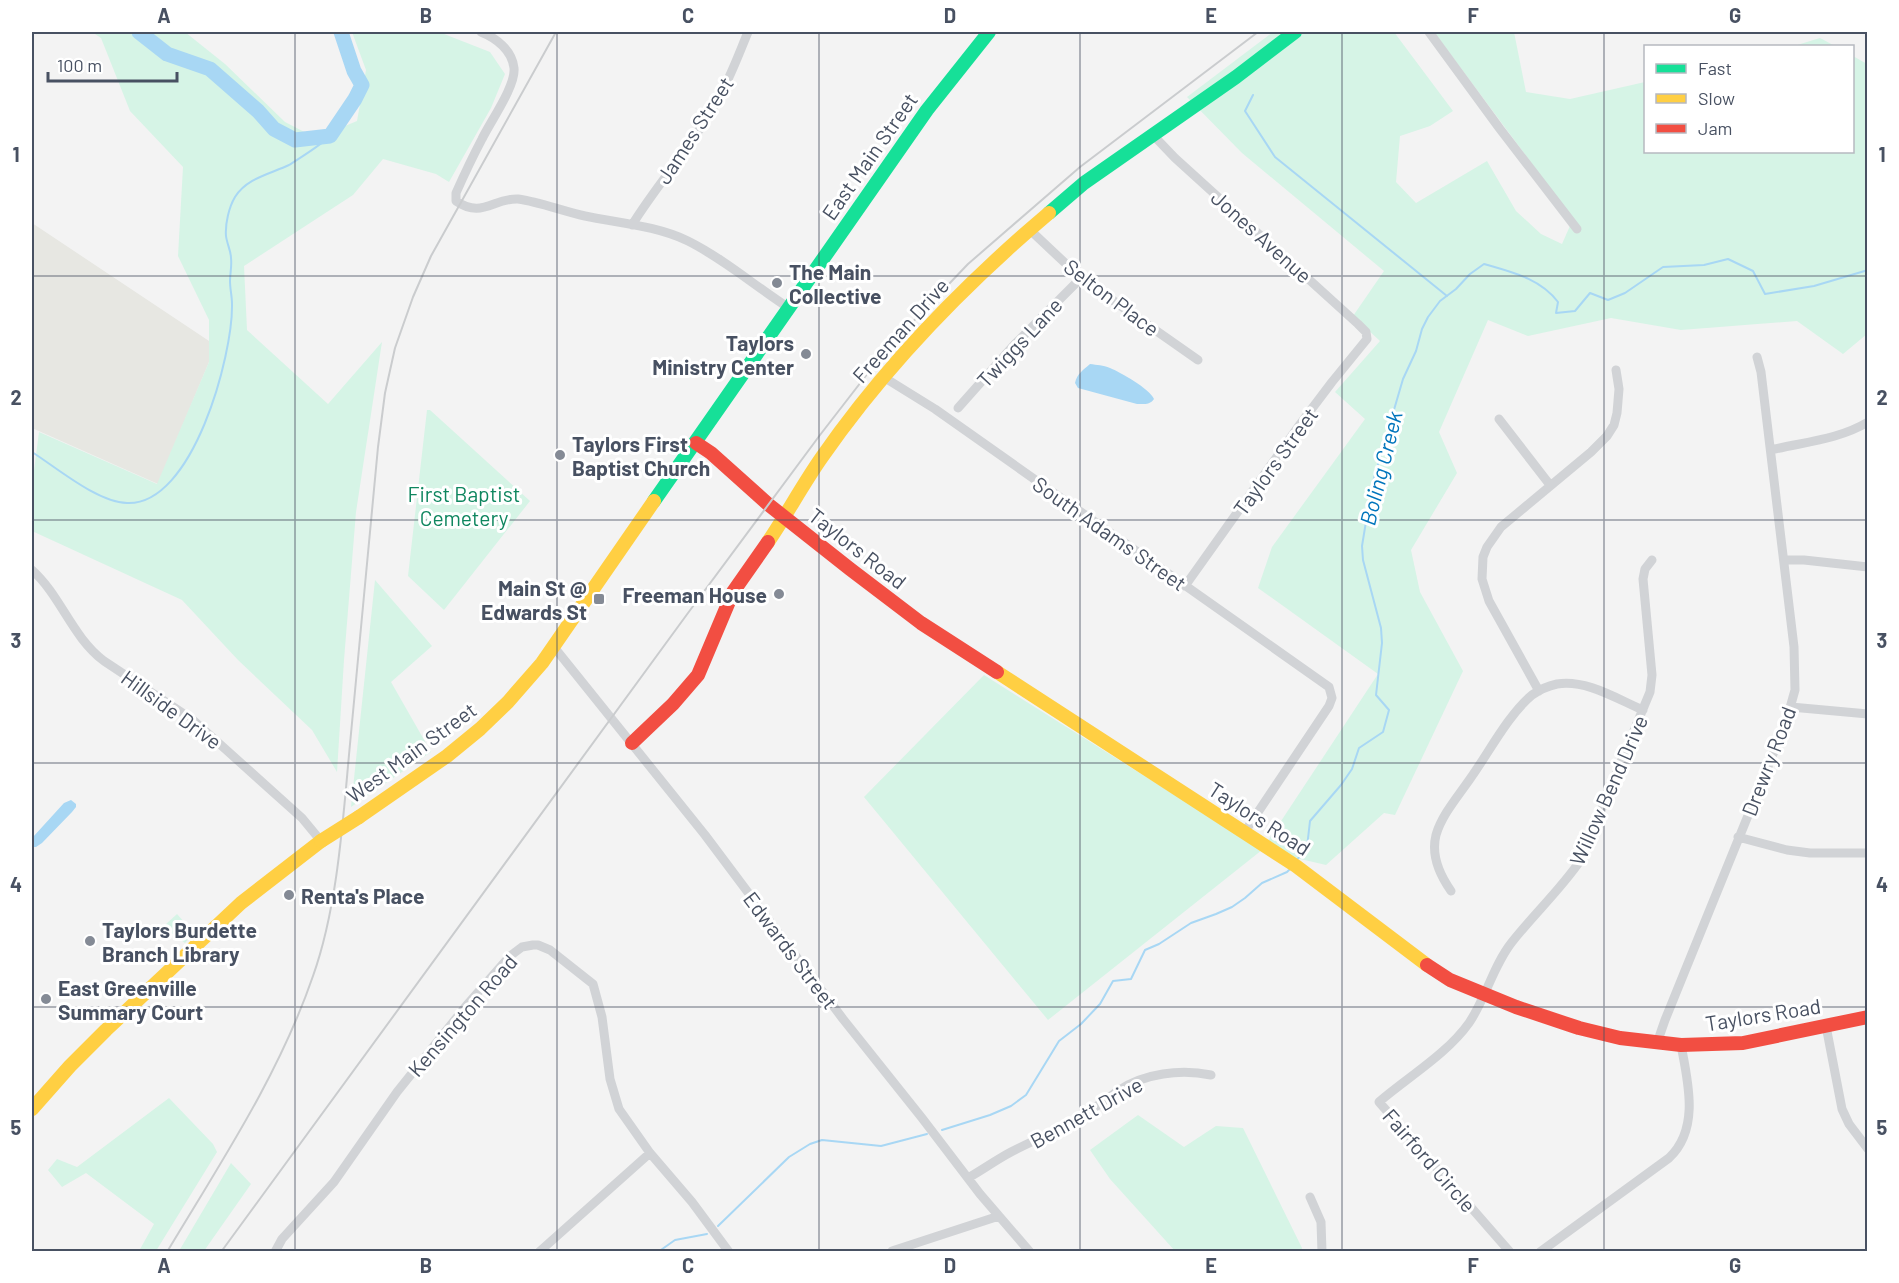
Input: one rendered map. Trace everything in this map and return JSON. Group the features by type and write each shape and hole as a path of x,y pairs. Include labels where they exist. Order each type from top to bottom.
{"street":[{"path":"482,32 503,45 512,60 513,75 504,99 456,193 456,201 477,210 507,199 518,198 686,240 713,255 789,308"},
{"name":"James Street","path":"632,225 716,104 748,32"},
{"name":"East Main Street","path":"789,308 927,110 989,32"},
{"name":"Freeman Drive","path":"632,743 673,704 698,675 733,592 785,517 821,458 860,406 937,316 1084,183 1236,77 1295,32"},
{"path":"1429,32 1577,229"},
{"name":"Jones Avenue","path":"1153,135 1175,158 1358,324 1366,332 1367,339"},
{"name":"Selton Place","path":"1030,230 1081,278 1198,360"},
{"name":"Twiggs Lane","path":"958,408 1014,345 1081,278"},
{"name":"West Main Street","path":"32,1109 106,1030 241,903 321,841 435,765 479,730 519,690 554,647 789,308"},
{"name":"Taylors Street","path":"1185,585 1298,427 1367,339"},
{"name":"Drewry Road","path":"1657,1043 1791,707 1795,690 1794,647 1784,560 1761,372 1756,357"},
{"path":"1539,691 1488,601 1481,568 1493,536 1591,452 1611,430 1617,413 1619,397 1616,370"},
{"name":"South Adams Street","path":"885,378 934,409 1185,585 1326,685 1332,692 1329,706 1244,833"},
{"path":"1499,419 1550,485"},
{"path":"1771,450 1830,438 1868,422"},
{"name":"Taylors Road","path":"696,443 711,453 785,517 921,623 1296,866 1428,967 1450,980 1484,995 1580,1028 1620,1038 1682,1046 1743,1043 1868,1017"},
{"name":"Willow Bend Drive","path":"1484,995 1511,942 1569,877 1580,861 1650,692 1653,675 1643,579 1645,569 1652,560"},
{"path":"1784,560 1868,567"},
{"name":"Hillside Drive","path":"32,570 51,592 80,639 91,651 194,720 302,818 321,841"},
{"name":"Edwards Street","path":"554,647 632,743 968,1178 1030,1251"},
{"path":"1450,891 1435,858 1436,835 1440,824 1521,706 1539,691 1557,684 1579,684 1643,710"},
{"path":"1791,707 1868,714"},
{"path":"1738,837 1787,850 1810,853 1868,853"},
{"name":"Kensington Road","path":"274,1251 282,1239 326,1192 397,1092 466,1006 515,951 528,945 538,945 550,950 589,980 595,988 602,1017 606,1057 614,1096 627,1122 729,1251"},
{"name":"Fairford Circle","path":"1484,995 1473,1017 1461,1033 1379,1102 1510,1251"},
{"path":"1826,1026 1842,1109 1849,1124 1868,1149"},
{"path":"1540,1251 1669,1158 1680,1145 1687,1129 1690,1105 1682,1046"},
{"name":"Bennett Drive","path":"968,1178 1010,1153 1051,1134 1086,1114 1132,1083 1176,1072 1194,1071 1211,1075"},
{"path":"539,1251 650,1153"},
{"path":"1310,1197 1321,1222 1322,1251"},
{"path":"892,1251 999,1216"}],"shaded area":[{"path":"32,223 209,341 209,362 158,484 32,428"}],"green space":[{"path":"92,32 185,32 225,64 285,122 316,138 357,121 366,70 352,32 439,32 490,52 505,74 491,108 449,182 436,174 383,159 353,195 244,266 247,330 328,404 382,342 356,512 337,772 312,730 238,660 182,600 32,531 32,486 39,432 157,484 209,362 209,320 178,256 183,167 130,111 101,38"},
{"path":"1273,32 1394,32 1453,111 1430,126 1400,136 1396,182 1416,203 1487,161 1516,211 1541,234 1562,244 1573,219 1434,32 1514,32 1526,92 1570,99 1644,82 1644,153 1854,153 1854,57 1867,64 1867,334 1843,354 1797,321 1681,330 1611,318 1528,336 1488,320 1439,432 1457,473 1411,550 1420,592 1463,671 1395,815 1384,813 1326,865 1262,850 1378,674 1258,588 1272,547 1365,419 1335,392 1380,341 1353,316 1384,271 1242,153 1187,97"},
{"path":"1820,38 1833,45 1797,45"},
{"name":"First Baptist Cemetery","path":"427,410 430,410 530,501 444,610 408,576"},
{"path":"375,580 432,646 391,682 431,752 351,807"},
{"path":"984,675 1262,850 1048,1020 864,797"},
{"path":"177,914 194,933 185,943 167,930 165,925"},
{"path":"169,1098 213,1144 217,1152 156,1251 139,1251 154,1224 86,1173 62,1187 48,1170 57,1159 77,1167"},
{"path":"1138,1115 1184,1147 1216,1126 1243,1128 1302,1248 1301,1251 1175,1251 1110,1179 1090,1150"},
{"path":"231,1163 251,1184 204,1251 179,1251"}],"water":[{"path":"1090,364 1105,366 1121,373 1141,386 1154,399 1149,403 1137,404 1078,388 1075,383 1077,377"},
{"path":"71,800 76,804 72,812 42,843 32,847 33,837 64,803"}],"waterway":[{"path":"139,32 167,54 210,69 258,111 274,129 295,140 330,136 362,85 354,71 341,32"},
{"path":"1253,95 1245,111 1275,157 1447,296"},
{"path":"32,452 90,491 115,501 127,503 151,497 171,480 189,455 205,424 225,357 232,304 231,255 226,231 233,201 246,185 289,165 330,136"},
{"name":"Boling Creek","path":"1296,861 1307,847 1310,821 1352,769 1359,748 1383,732 1389,710 1376,695 1382,643 1381,628 1363,560 1362,546 1372,485 1403,379 1416,351 1422,329 1440,301 1484,264 1524,277 1543,287 1558,302 1556,313 1575,311 1590,293 1608,300 1625,293 1663,267 1704,265 1728,259 1753,271 1765,294 1814,286 1868,270"},
{"name":"Boling Creek","path":"942,1130 990,1115 1011,1106 1026,1095 1059,1041 1081,1024 1100,1004 1113,981 1131,979 1145,950 1159,944 1191,923 1232,907 1262,883 1291,868"},
{"name":"Boling Creek","path":"718,1226 789,1157 810,1144 822,1140 881,1146 927,1134"},
{"name":"Boling Creek","path":"658,1252 675,1240 707,1234"}],"railway":[{"path":"167,1252 266,1083 299,1013 321,949 338,861 378,447 385,393 395,348 413,297 431,256 556,32"},
{"path":"221,1252 688,613 885,351 968,264 1080,167 1258,32"}],"traffic: fast":[{"path":"654,501 927,110 989,32"},
{"path":"1049,213 1084,183 1236,77 1295,32"}],"traffic: slow":[{"path":"768,542 822,457 900,358 957,298 1017,240 1049,213"},
{"path":"359,817 447,756 508,702 542,663 654,501"},
{"path":"997,672 1296,866 1427,965"},
{"path":"321,841 359,817"},
{"path":"32,1109 106,1030 241,903 321,841"}],"traffic: jam":[{"path":"696,443 850,569 921,623 997,672"},
{"path":"632,743 673,704 698,675 733,592 768,542"},
{"path":"1427,965 1450,980 1516,1007 1579,1028 1620,1038 1681,1045 1743,1043 1868,1017"}],"place":[{"name":"The Main Collective","path":"777,283"},
{"name":"Taylors Ministry Center","path":"806,354"},
{"name":"Taylors First Baptist Church","path":"560,455"},
{"name":"Freeman House","path":"779,594"},
{"name":"Main St @ Edwards St","path":"599,599"},
{"name":"Renta's Place","path":"289,895"},
{"name":"Taylors Burdette Branch Library","path":"90,941"},
{"name":"East Greenville Summary Court","path":"46,999"}]}
